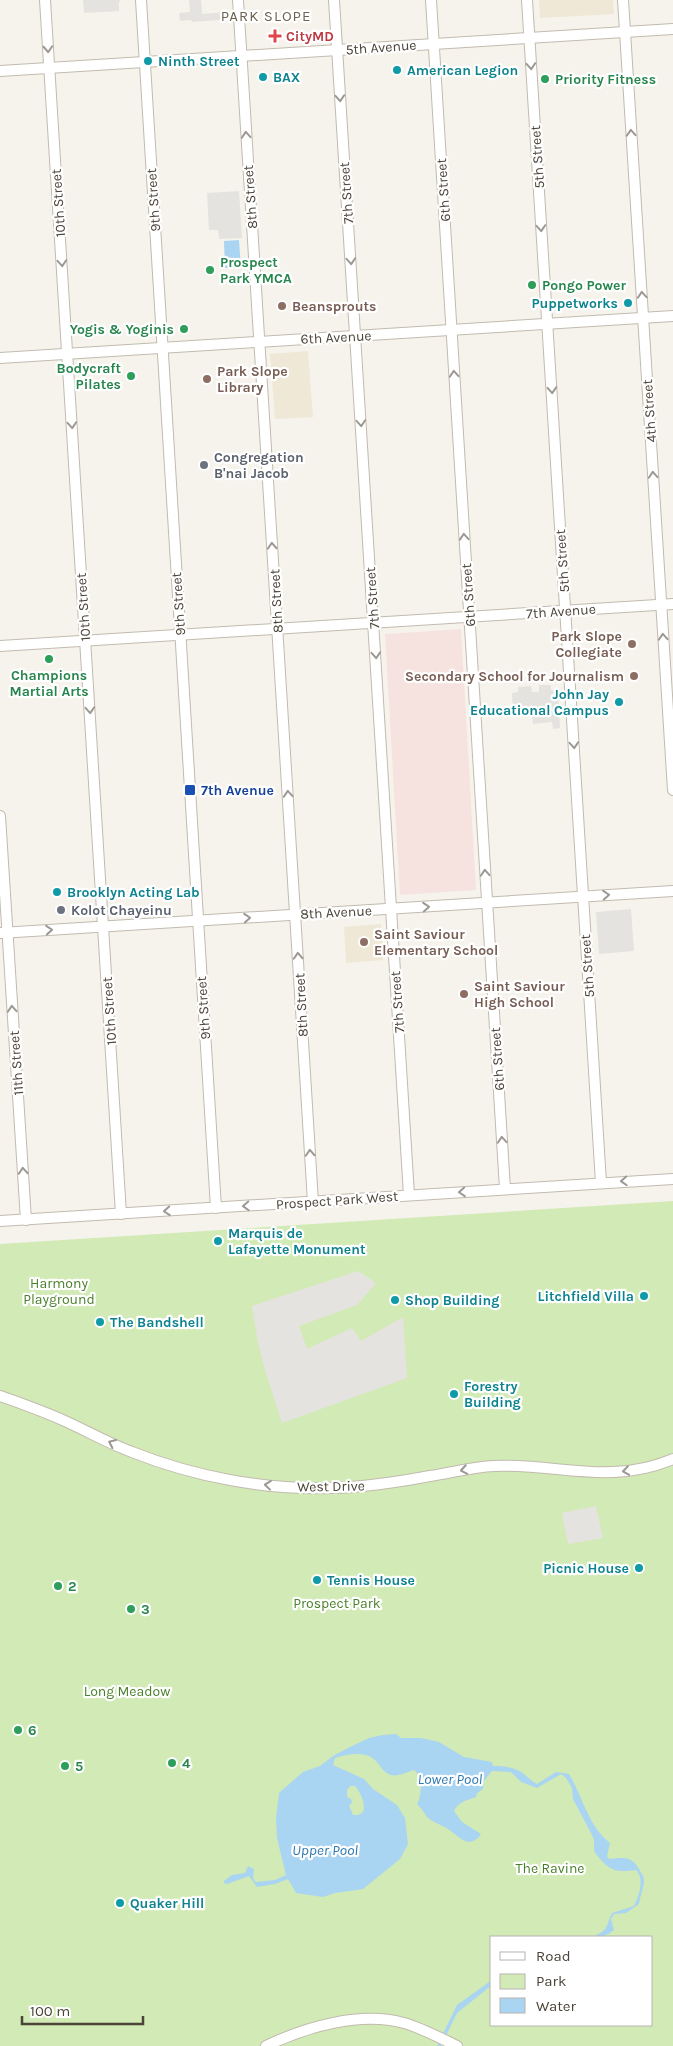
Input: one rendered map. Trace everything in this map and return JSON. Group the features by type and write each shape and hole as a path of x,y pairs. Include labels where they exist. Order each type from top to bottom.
{"street":[{"name":"10th Street","path":"46,0 121,1214"},
{"name":"9th Street","path":"140,0 216,1208"},
{"name":"8th Street","path":"238,0 313,1202"},
{"name":"7th Street","path":"334,0 409,1195"},
{"name":"6th Street","path":"431,0 505,1189"},
{"name":"5th Street","path":"527,0 601,1183"},
{"name":"4th Street","path":"623,0 673,790"},
{"name":"5th Avenue","path":"0,71 673,29"},
{"name":"6th Avenue","path":"0,358 673,316"},
{"name":"7th Avenue","path":"0,646 673,604"},
{"name":"11th Street","path":"0,816 4,933 26,1220"},
{"name":"8th Avenue","path":"4,933 673,891"},
{"name":"Prospect Park West","path":"0,1221 673,1179"},
{"name":"West Drive","path":"0,1396 66,1421 131,1452 160,1462 220,1478 282,1487 332,1488 368,1486 492,1466 608,1473 648,1468 673,1459"},
{"path":"266,2046 300,2033 354,2020 374,2019 404,2023 424,2030 457,2046"}],"shaded area":[{"path":"83,0 121,0 119,2 119,11 84,13"},
{"path":"189,0 201,0 202,14 225,12 221,20 180,21 179,13 190,12"},
{"path":"539,0 613,0 614,14 540,18"},
{"path":"239,191 242,238 219,239 218,230 209,230 207,193"},
{"path":"308,351 313,417 275,419 270,354"},
{"path":"461,629 476,890 400,895 385,634"},
{"path":"539,685 551,685 551,690 558,690 560,728 553,729 552,722 533,724 532,716 513,717 512,693 518,692 518,687 531,686 532,692 539,692"},
{"path":"631,909 634,951 599,954 596,912"},
{"name":"Saint Saviour Elementary School","path":"381,924 383,960 346,963 344,927"},
{"path":"358,1271 376,1283 357,1305 299,1326 307,1349 352,1328 361,1341 403,1317 407,1378 282,1423 258,1343 252,1306"},
{"path":"596,1506 603,1538 568,1544 562,1513"}],"green space":[{"name":"Prospect Park","path":"673,1201 673,2046 0,2046 0,1244"}],"water":[{"path":"239,240 241,268 225,268 224,241"},
{"path":"396,1734 401,1738 421,1738 439,1742 464,1757 492,1762 493,1766 513,1768 537,1784 556,1772 569,1774 591,1820 602,1836 610,1843 607,1856 609,1859 629,1859 633,1861 642,1874 644,1883 639,1904 626,1913 614,1914 611,1919 614,1930 604,1936 594,1936 604,1930 612,1913 634,1906 641,1882 636,1870 622,1871 612,1869 594,1851 594,1840 573,1799 572,1788 561,1774 537,1788 521,1782 511,1772 492,1771 484,1781 483,1789 477,1793 476,1797 461,1803 454,1811 462,1822 481,1834 477,1839 468,1842 429,1819 417,1804 423,1780 414,1770 400,1775 391,1775 373,1758 363,1754 335,1758 333,1765 364,1779 373,1789 397,1805 405,1818 408,1844 400,1859 363,1889 335,1893 323,1897 296,1893 288,1879 275,1884 257,1887 249,1876 227,1884 224,1883 232,1875 245,1873 248,1866 254,1869 253,1877 255,1882 275,1880 286,1875 277,1838 276,1818 279,1793 303,1772 320,1766 333,1756 369,1738","holes":["350,1786 355,1786 360,1794 364,1809 359,1815 353,1815 349,1805 352,1803 351,1799 347,1797 347,1790"]},
{"path":"490,1981 490,1987 457,2013 441,2046 437,2046 457,2005"}],"place":[{"name":"CityMD","path":"275,36"},
{"name":"Ninth Street","path":"148,61"},
{"name":"American Legion","path":"397,70"},
{"name":"BAX","path":"263,77"},
{"name":"Priority Fitness","path":"545,79"},
{"name":"Prospect Park YMCA","path":"210,270"},
{"name":"Pongo Power","path":"532,285"},
{"name":"Puppetworks","path":"628,303"},
{"name":"Beansprouts","path":"282,306"},
{"name":"Yogis & Yoginis","path":"184,329"},
{"name":"Bodycraft Pilates","path":"131,376"},
{"name":"Park Slope Library","path":"207,379"},
{"name":"Congregation B'nai Jacob","path":"204,465"},
{"name":"Park Slope Collegiate","path":"632,644"},
{"name":"Champions Martial Arts","path":"49,659"},
{"name":"Secondary School for Journalism","path":"634,676"},
{"name":"John Jay Educational Campus","path":"619,702"},
{"name":"7th Avenue","path":"190,790"},
{"name":"Brooklyn Acting Lab","path":"57,892"},
{"name":"Kolot Chayeinu","path":"61,910"},
{"name":"Saint Saviour Elementary School","path":"364,942"},
{"name":"Saint Saviour High School","path":"464,994"},
{"name":"Marquis de Lafayette Monument","path":"218,1241"},
{"name":"Litchfield Villa","path":"644,1296"},
{"name":"Shop Building","path":"395,1300"},
{"name":"The Bandshell","path":"100,1322"},
{"name":"Forestry Building","path":"454,1394"},
{"name":"Picnic House","path":"639,1568"},
{"name":"Tennis House","path":"317,1580"},
{"name":"2","path":"58,1586"},
{"name":"3","path":"131,1609"},
{"name":"6","path":"18,1730"},
{"name":"4","path":"172,1763"},
{"name":"5","path":"65,1766"},
{"name":"Quaker Hill","path":"120,1903"}],"district":[{"name":"PARK SLOPE","path":"266,16"}],"park label":[{"name":"Harmony Playground","path":"59,1292"},
{"name":"Long Meadow","path":"127,1691"},
{"name":"The Ravine","path":"550,1868"}],"water label":[{"name":"Lower Pool","path":"450,1779"},
{"name":"Upper Pool","path":"325,1850"}]}
